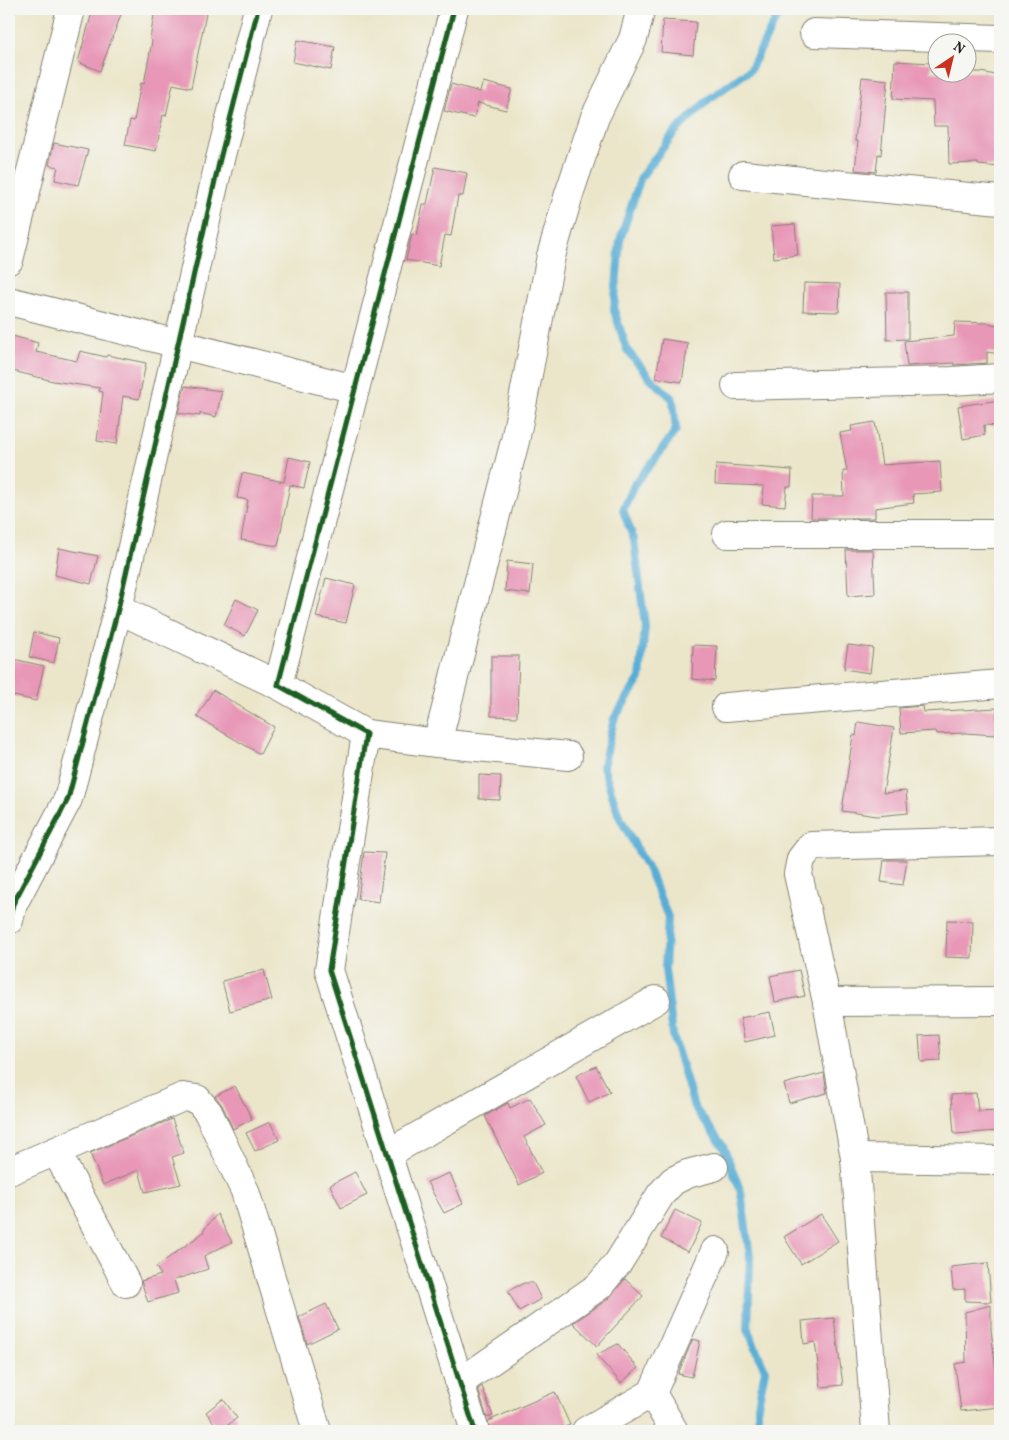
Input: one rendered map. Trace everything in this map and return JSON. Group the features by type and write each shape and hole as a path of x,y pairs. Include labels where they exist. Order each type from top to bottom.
{"street":[{"path":"9,260 71,9"},
{"path":"9,920 13,904 68,799 118,608 219,164 258,9"},
{"path":"278,685 454,9"},
{"path":"437,742 515,441 551,256 569,194 595,117 633,40 642,9"},
{"path":"814,34 1000,40"},
{"path":"742,175 1000,200"},
{"path":"9,302 355,389"},
{"path":"736,386 951,381 1000,378"},
{"path":"728,534 1000,534"},
{"path":"118,608 278,685 366,734 568,756"},
{"path":"726,707 1000,684"},
{"path":"366,734 329,970 475,1431"},
{"path":"876,1431 855,1158 827,1002 798,874 801,859 811,846 1000,841"},
{"path":"387,1154 656,1000"},
{"path":"827,1002 1000,1001"},
{"path":"9,1171 183,1097 197,1099 208,1112 245,1191 316,1431"},
{"path":"56,1151 126,1283"},
{"path":"855,1158 1000,1160"},
{"path":"459,1382 599,1286 618,1263 661,1194 673,1181 687,1174 714,1167"},
{"path":"586,1431 652,1394 715,1251"},
{"path":"652,1394 674,1431"}],"building":[{"path":"93,9 123,9 100,71 78,62"},
{"path":"155,9 207,9 191,88 173,84 166,116 163,115 156,151 125,145 130,120 134,121 141,83 144,84 152,41 150,39"},
{"path":"663,20 696,22 693,55 661,52"},
{"path":"297,40 335,47 331,70 293,62"},
{"path":"895,61 926,63 926,82 976,82 976,72 1000,76 1000,167 978,165 978,163 949,164 948,126 934,126 933,101 893,99"},
{"path":"862,77 888,80 881,155 878,154 876,172 855,170 858,141 855,141"},
{"path":"483,82 512,89 506,110 478,103 474,118 444,111 451,84 480,92"},
{"path":"54,143 88,150 78,185 55,180 58,167 49,165"},
{"path":"435,167 467,173 463,196 458,196 451,236 445,235 439,266 406,260 412,234 417,235 423,204 427,204"},
{"path":"795,224 798,255 774,258 771,226"},
{"path":"804,283 840,284 839,312 803,311"},
{"path":"886,292 908,292 908,339 887,340"},
{"path":"955,322 988,323 1000,326 1000,354 987,352 987,363 907,366 904,341 954,336"},
{"path":"9,335 38,343 36,352 77,361 80,351 146,363 139,399 123,396 117,444 97,441 103,392 99,391 100,388 53,381 9,370"},
{"path":"662,339 688,343 682,382 656,378"},
{"path":"185,386 222,391 216,417 200,413 200,416 178,413"},
{"path":"1000,400 1000,426 984,425 985,435 963,439 958,406"},
{"path":"875,422 882,465 940,461 942,492 913,494 914,503 875,508 875,518 811,518 812,496 844,496 843,471 847,471 840,433 852,431 851,426"},
{"path":"289,457 310,462 304,488 290,485 278,546 241,540 248,500 237,498 242,473 284,482"},
{"path":"716,464 792,470 791,487 787,487 785,506 762,504 764,486 715,484"},
{"path":"59,548 98,556 91,584 55,575"},
{"path":"846,550 873,550 875,594 848,596"},
{"path":"507,561 533,564 530,594 505,591"},
{"path":"326,578 355,585 346,623 316,617"},
{"path":"236,599 258,610 245,636 224,625"},
{"path":"34,632 59,638 54,663 29,657"},
{"path":"693,645 717,646 715,681 692,679"},
{"path":"848,645 873,648 870,673 844,669"},
{"path":"491,656 519,656 517,717 491,716"},
{"path":"9,658 44,666 36,701 9,695"},
{"path":"213,690 274,727 260,754 197,717"},
{"path":"923,706 924,712 997,708 996,735 937,734 936,731 901,733 899,708"},
{"path":"858,722 894,728 883,793 906,791 908,813 877,816 842,811 853,735 856,736"},
{"path":"479,775 501,776 500,800 479,799"},
{"path":"364,852 385,853 379,902 358,899"},
{"path":"884,860 907,860 903,885 881,882"},
{"path":"947,920 973,921 972,958 946,957"},
{"path":"264,970 272,1000 230,1011 222,981"},
{"path":"799,970 805,996 775,1002 770,976"},
{"path":"770,1012 775,1035 745,1042 740,1018"},
{"path":"939,1035 941,1061 921,1062 919,1036"},
{"path":"596,1066 610,1092 589,1102 576,1076"},
{"path":"824,1073 827,1093 789,1103 784,1084"},
{"path":"235,1086 252,1119 233,1129 222,1105 215,1096"},
{"path":"976,1093 978,1111 1000,1110 1000,1131 954,1134 951,1095"},
{"path":"530,1098 546,1125 524,1137 542,1173 519,1185 485,1116 508,1103 510,1108"},
{"path":"172,1119 184,1153 172,1157 181,1184 145,1192 139,1170 103,1185 90,1153"},
{"path":"270,1122 279,1140 255,1151 246,1133"},
{"path":"355,1172 367,1195 341,1208 330,1185"},
{"path":"450,1173 463,1204 444,1213 427,1182"},
{"path":"675,1210 702,1223 688,1252 661,1238"},
{"path":"217,1214 232,1242 204,1256 208,1269 174,1280 178,1293 148,1302 141,1281 161,1275 156,1267 204,1232"},
{"path":"821,1214 838,1241 801,1264 784,1237"},
{"path":"988,1263 991,1302 965,1301 965,1289 953,1290 951,1267"},
{"path":"625,1279 643,1296 597,1346 573,1323 608,1299"},
{"path":"524,1283 533,1283 541,1299 519,1311 508,1291"},
{"path":"326,1304 338,1329 307,1344 299,1317"},
{"path":"991,1305 991,1329 1000,1407 961,1411 955,1364 966,1362 965,1312"},
{"path":"834,1318 843,1385 821,1387 815,1342 804,1344 802,1321"},
{"path":"693,1339 700,1341 692,1377 678,1374"},
{"path":"618,1344 638,1368 621,1383 596,1355"},
{"path":"482,1386 493,1416 487,1418 478,1389"},
{"path":"555,1392 570,1425 555,1431 490,1431 488,1421"},
{"path":"223,1399 237,1418 220,1431 206,1412"}],"waterway":[{"path":"758,1431 758,1405 765,1370 748,1330 750,1257 741,1192 723,1146 694,1107 673,1035 665,969 668,917 649,871 619,816 603,766 614,719 640,678 645,626 634,540 623,510 635,483 676,430 673,399 650,378 627,350 614,310 620,240 641,177 674,133 709,99 750,70 781,9"}],"cycle path":[{"path":"9,920 13,904 68,799 118,609 219,163 258,9"},
{"path":"454,9 278,685 366,734 329,970 475,1431"}]}
